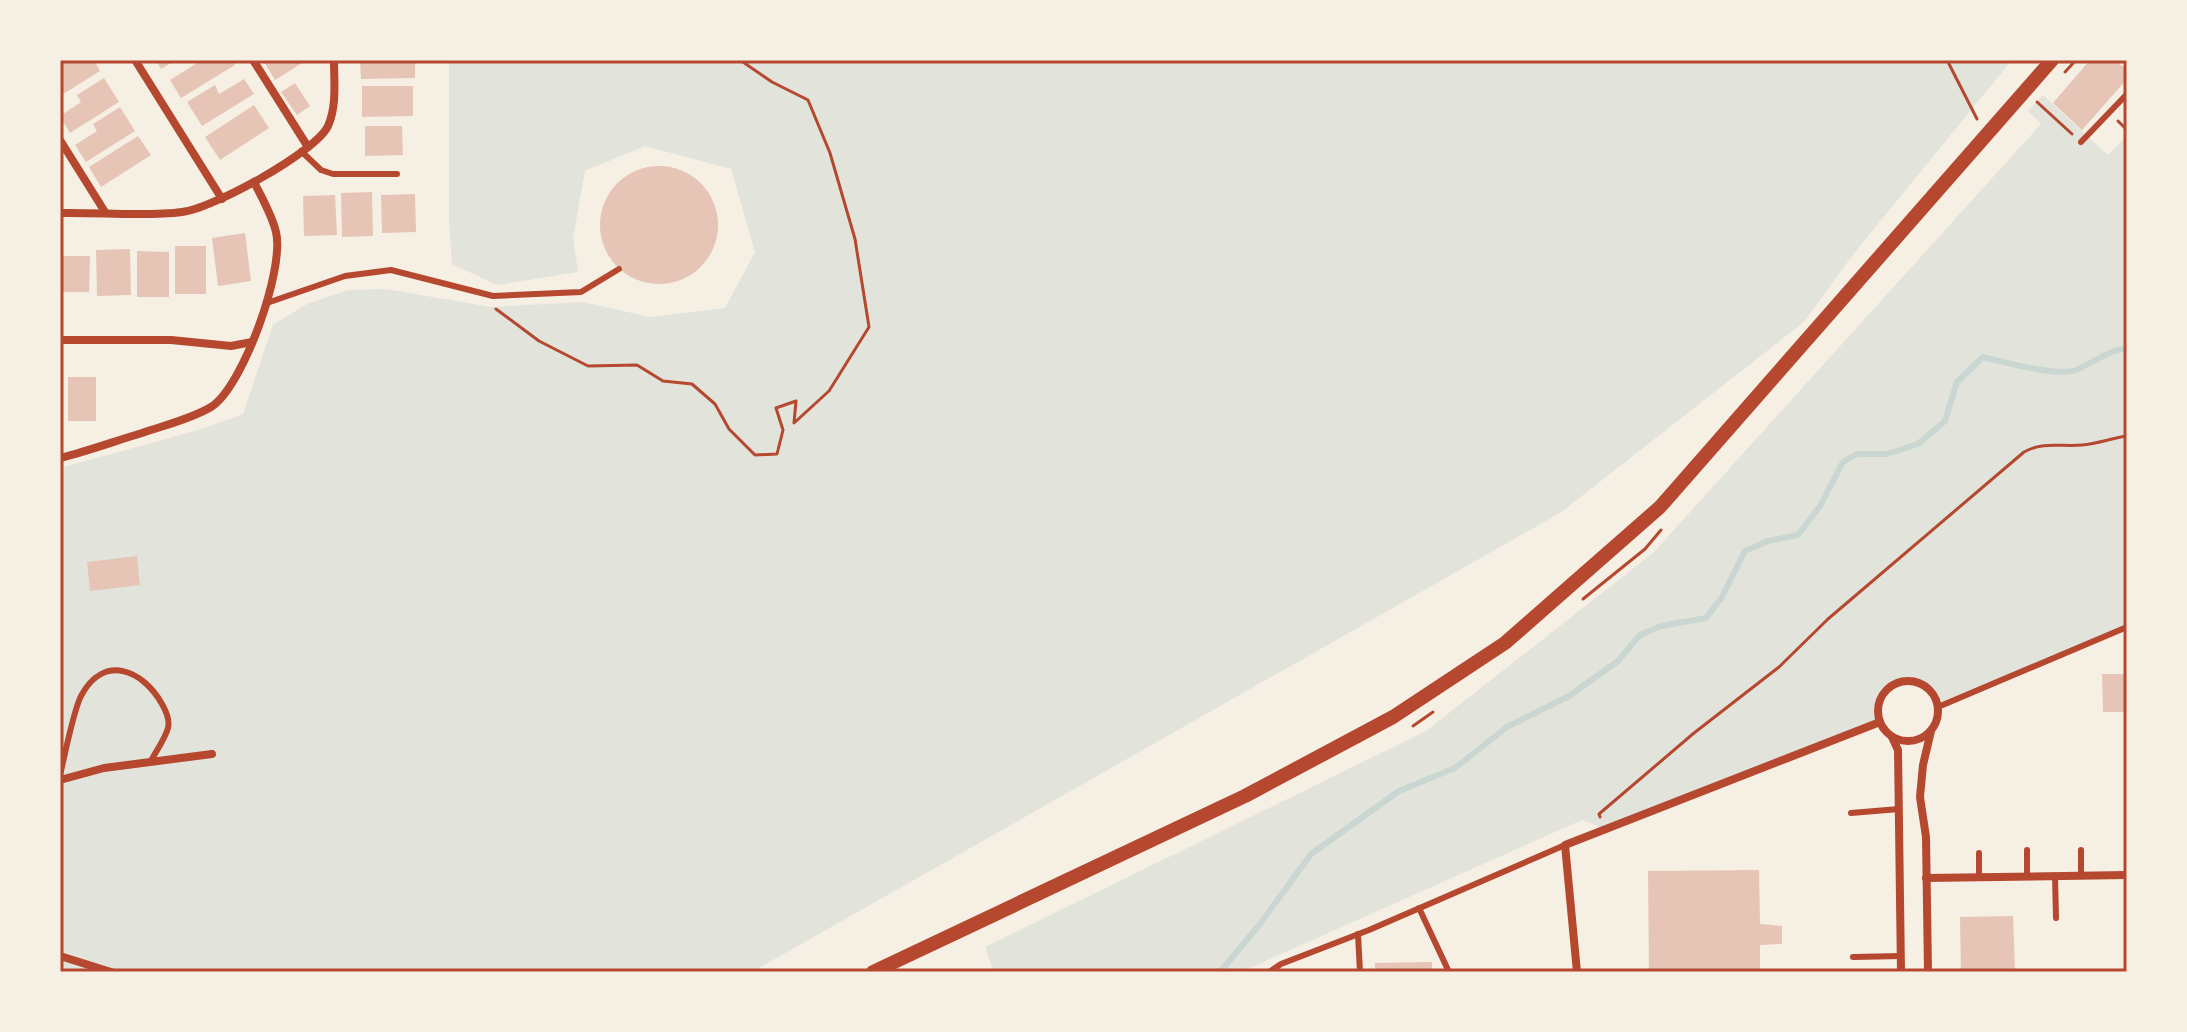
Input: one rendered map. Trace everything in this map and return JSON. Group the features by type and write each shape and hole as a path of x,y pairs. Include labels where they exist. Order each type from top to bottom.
{"street":[{"path":"135,60 222,199"},
{"path":"253,60 304,149"},
{"path":"60,213 183,212 222,199 254,182 304,149 327,128 332,112 334,60"},
{"path":"878,971 1245,796 1393,717 1505,643 1660,507 2052,60"},
{"path":"60,140 105,212"},
{"path":"60,458 174,423 213,406 224,394 241,369 267,303 277,251 277,234 254,182"},
{"path":"60,340 171,340 231,346 252,342"},
{"path":"1901,972 1898,750 1880,722 1877,710 1886,689 1897,682 1915,681 1932,692 1938,707 1921,781 1928,972"},
{"path":"1577,972 1565,845 1880,722"},
{"path":"1892,737 1908,741 1931,731"},
{"path":"60,778 104,768 212,754"},
{"path":"1926,878 2127,875"},
{"path":"60,956 111,972"}],"lane":[{"path":"2081,142 2127,94"},
{"path":"304,149 321,170 333,174 397,174"},
{"path":"267,303 345,276 391,270 493,296 581,292 619,269"},
{"path":"1938,707 2127,627"},
{"path":"60,778 82,696 101,674 116,670 136,673 155,690 168,713 169,726 151,761"},
{"path":"1851,813 1899,809"},
{"path":"1269,972 1281,964 1565,845"},
{"path":"2027,850 2027,876"},
{"path":"2081,850 2081,875"},
{"path":"1979,853 1979,877"},
{"path":"2055,876 2056,918"},
{"path":"1419,908 1449,972"},
{"path":"1358,934 1360,972"},
{"path":"1853,957 1901,956"}],"path":[{"path":"491,306 539,341 588,366 637,365 663,381 692,384 715,404 729,429 755,455 777,454 783,430 776,408 796,401 794,423 829,391 869,327 855,239 830,153 808,100 772,82 740,60"},
{"path":"1947,60 1985,137"},
{"path":"2037,102 2070,132"},
{"path":"1605,829 1599,814 1694,733 1779,667 1828,619 2024,452 2049,444 2080,446 2127,436"},
{"path":"1584,598 1645,549 1664,526"},
{"path":"1406,729 1433,712"}],"shaded area":[{"path":"449,60 2012,60 1855,252 1804,322 1560,513 752,972 60,972 60,468 202,429 243,414 273,325 307,304 348,290 386,289 491,307 583,302 650,317 725,308 755,252 731,169 645,146 585,171 573,238 578,272 497,285 452,264"},
{"path":"2043,95 2108,155 2127,136 2127,627 1938,707 1922,684 1900,682 1890,686 1882,695 1880,722 1605,829 1582,820 1241,972 994,972 985,947 1426,731 1653,553 2041,124 2028,111"}],"building":[{"path":"64,60 94,60 100,71 60,96 60,73 63,71 60,63"},
{"path":"156,60 176,60 161,69"},
{"path":"202,60 232,60 235,65 181,98 170,80"},
{"path":"263,60 307,60 275,80"},
{"path":"360,60 415,60 415,78 361,79"},
{"path":"2090,60 2115,60 2127,70 2127,79 2082,130 2053,103"},
{"path":"104,78 119,102 70,133 60,116 81,102 77,95"},
{"path":"244,79 254,94 202,126 187,102 215,85 219,94"},
{"path":"295,83 310,106 297,115 281,92"},
{"path":"362,86 413,86 413,116 362,117"},
{"path":"254,105 269,128 220,160 205,137"},
{"path":"120,107 135,131 86,162 75,145 97,131 93,124"},
{"path":"365,126 402,126 403,155 365,156"},
{"path":"138,136 151,155 101,187 89,167"},
{"path":"659,166 692,176 708,192 718,225 708,258 692,274 659,284 626,274 610,258 600,225 610,192 626,176"},
{"path":"372,192 373,236 342,237 341,193"},
{"path":"415,194 416,232 382,233 381,195"},
{"path":"335,195 337,235 304,236 303,196"},
{"path":"245,233 251,281 218,286 212,238"},
{"path":"175,246 206,246 206,294 175,294"},
{"path":"130,249 131,295 97,296 96,250"},
{"path":"137,251 169,252 169,297 137,297"},
{"path":"60,256 90,256 89,292 60,292"},
{"path":"68,377 96,377 96,421 68,421"},
{"path":"137,556 140,585 90,591 87,562"},
{"path":"2102,674 2127,674 2127,712 2103,712"},
{"path":"1759,870 1760,924 1782,926 1782,944 1760,945 1760,972 1649,972 1648,871"},
{"path":"2013,916 2015,972 1961,972 1960,917"},
{"path":"1432,962 1432,972 1375,972 1375,963"}],"waterway":[{"path":"1220,972 1311,854 1399,791 1455,768 1507,727 1569,696 1618,661 1640,635 1661,626 1706,618 1722,597 1745,551 1768,541 1798,535 1820,506 1843,462 1857,454 1887,454 1918,444 1945,421 1957,382 1983,357 2030,368 2067,372 2127,348"}]}
